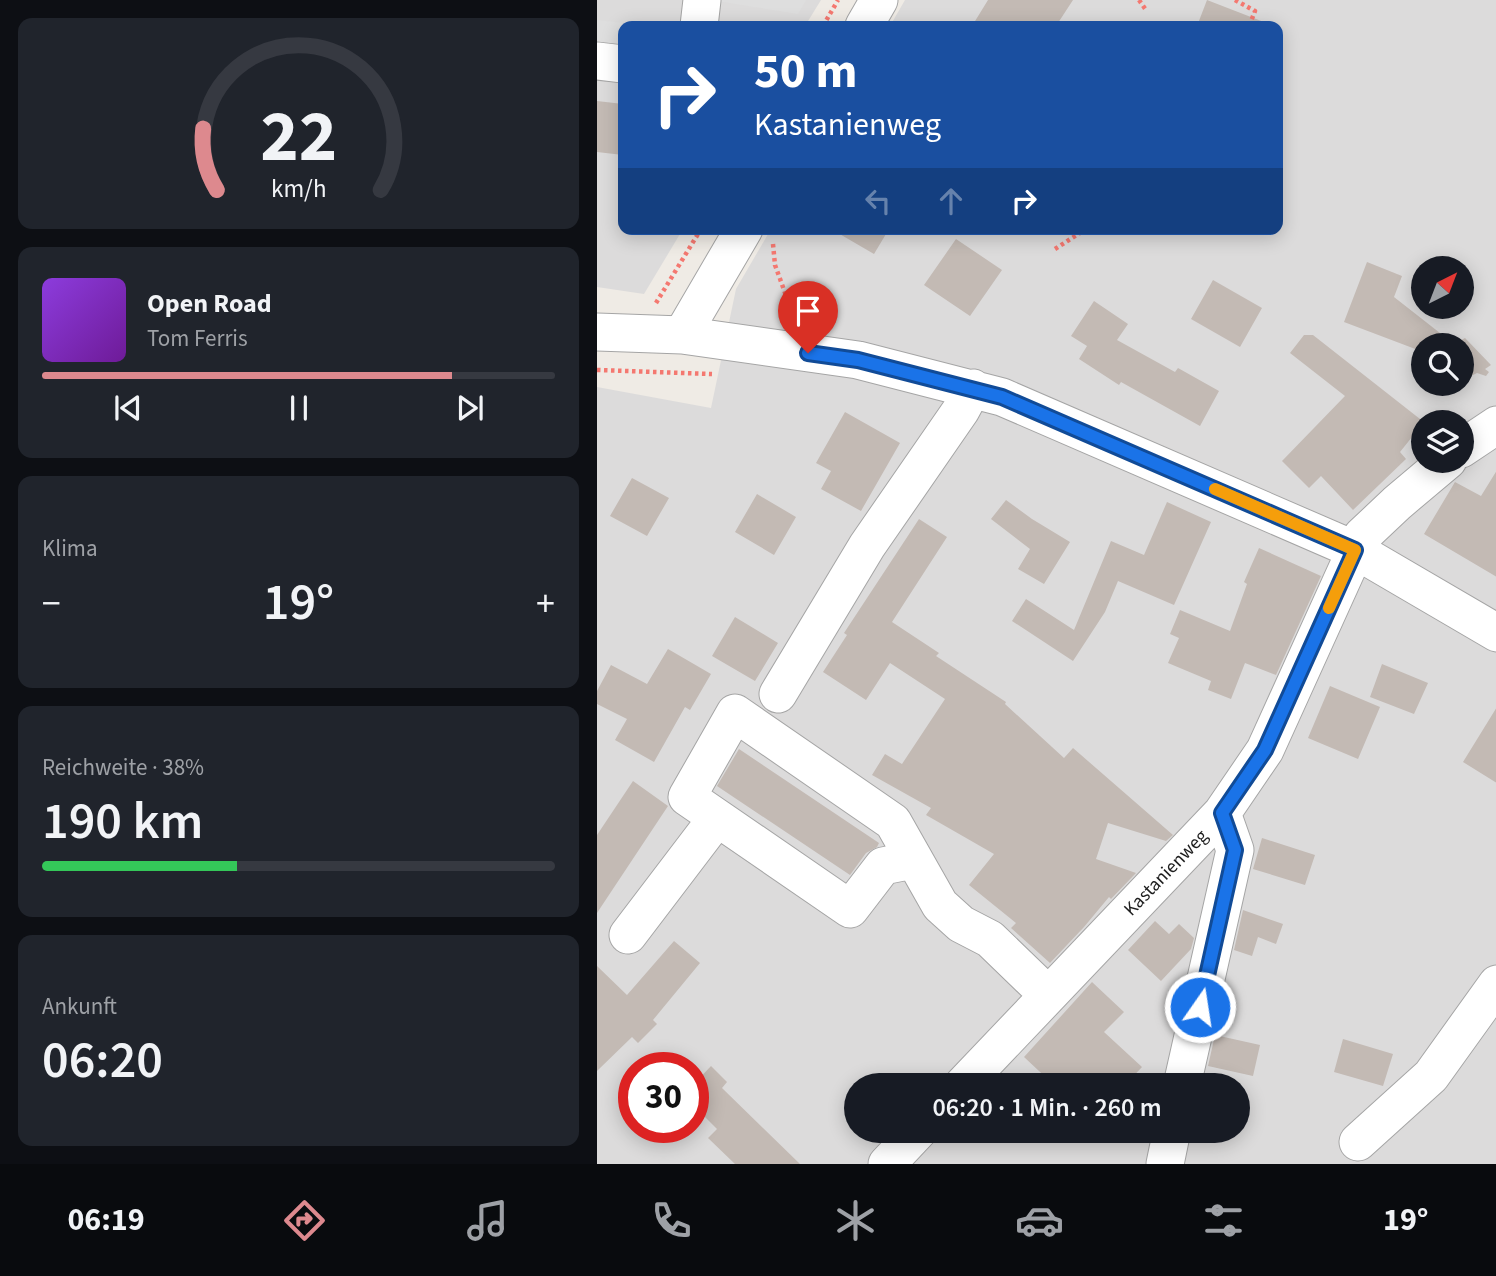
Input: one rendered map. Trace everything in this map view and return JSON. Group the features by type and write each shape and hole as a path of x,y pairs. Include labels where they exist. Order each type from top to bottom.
{"street":[{"path":"700,21 702,0"},
{"path":"867,21 879,0"},
{"path":"597,61 618,63"},
{"path":"682,335 759,235"},
{"path":"597,332 682,335 858,360 1002,397 1355,550 1496,633"},
{"path":"778,694 867,546 961,410 973,388"},
{"path":"1474,440 1496,425"},
{"name":"Kastanienweg","path":"974,1073 1222,813 1265,750 1355,550 1371,526 1433,473"},
{"path":"913,860 883,866 850,909 687,797 735,713 893,822 940,905 961,924 990,939 1048,995"},
{"path":"1185,1073 1235,850 1222,813"},
{"path":"628,935 717,818"},
{"path":"1358,1142 1431,1076 1496,984"},
{"path":"887,1164 907,1143"},
{"path":"1165,1164 1169,1143"}],"path":[{"path":"826,21 838,0"},
{"path":"1139,0 1146,10"},
{"path":"1235,0 1255,11 1251,21"},
{"path":"655,305 697,235"},
{"path":"759,235 775,265 788,301 817,324"},
{"path":"1055,249 1077,235"},
{"path":"597,370 719,374"}],"shaded area":[{"path":"597,0 821,0 808,21 618,21 618,235 679,235 644,294 597,287"},
{"path":"711,0 806,0 798,14"},
{"path":"905,0 1496,0 1496,1164 597,1164 597,387 711,408 736,289 768,235 1283,235 1283,21 893,21"},
{"path":"597,20 618,22 618,49 597,47"}],"building":[{"path":"988,0 1073,0 1059,21 975,21"},
{"path":"1207,0 1261,21 1199,21"},
{"path":"597,101 618,103 618,154 597,152"},
{"path":"841,235 885,235 874,254"},
{"path":"956,239 1002,270 970,316 924,285"},
{"path":"1367,262 1402,276 1394,297 1411,310 1411,319 1422,319 1440,333 1411,333 1411,347 1344,322"},
{"path":"1213,280 1262,308 1240,347 1191,319"},
{"path":"1094,301 1128,324 1117,340 1175,372 1178,368 1219,391 1200,426 1121,382 1119,385 1079,359 1087,346 1071,336"},
{"path":"1304,335 1313,335 1411,412 1411,438 1400,452 1406,459 1353,510 1321,476 1309,488 1282,461 1345,396 1290,353"},
{"path":"1474,347 1491,365 1485,369 1489,372 1486,376 1474,374"},
{"path":"845,412 900,443 861,511 821,489 831,471 816,463"},
{"path":"1497,470 1497,577 1424,534 1455,482 1481,496"},
{"path":"632,478 669,498 647,536 610,516"},
{"path":"757,494 796,517 774,555 735,532"},
{"path":"1006,500 1070,542 1044,584 1018,569 1030,549 991,519"},
{"path":"1167,502 1211,522 1174,605 1118,581 1105,612 1073,661 1012,621 1026,599 1074,630 1111,541 1144,555"},
{"path":"919,519 947,537 892,622 939,653 936,656 1006,702 1005,704 1064,758 1073,748 1173,835 1166,841 1108,823 1096,859 1136,873 1111,899 1109,897 1050,963 1011,928 1016,923 969,885 994,854 926,815 931,808 872,775 885,754 902,764 945,699 890,663 866,700 823,672 847,635 844,633"},
{"path":"1259,548 1321,576 1276,675 1245,663 1231,699 1208,690 1211,681 1168,663 1179,638 1170,634 1180,610 1230,631 1247,584 1244,582"},
{"path":"735,617 778,643 755,681 712,656"},
{"path":"668,649 711,674 690,710 685,707 654,762 615,740 627,719 597,704 597,691 611,665 647,684"},
{"path":"1382,664 1428,683 1414,714 1370,697"},
{"path":"1330,686 1380,707 1358,759 1308,738"},
{"path":"1497,707 1497,783 1463,762"},
{"path":"739,749 879,843 877,847 866,853 850,875 717,786"},
{"path":"633,781 668,806 597,913 597,835"},
{"path":"1262,838 1315,855 1305,885 1253,869"},
{"path":"1243,910 1283,924 1276,944 1258,937 1252,956 1234,950"},
{"path":"1155,921 1169,934 1179,924 1194,938 1191,949 1161,981 1128,950"},
{"path":"674,941 700,963 653,1020 657,1024 638,1043 632,1037 597,1071 597,966 627,995"},
{"path":"1092,982 1124,1012 1104,1032 1142,1067 1136,1073 1041,1073 1024,1057"},
{"path":"1215,1035 1260,1045 1253,1076 1250,1073 1208,1066"},
{"path":"1343,1039 1393,1054 1383,1086 1334,1072"},
{"path":"711,1066 727,1082 722,1088 800,1164 735,1164 709,1139 717,1129 709,1121"}],"slow traffic":[{"path":"1215,489 1355,550 1329,608"}],"route":[{"path":"808,353 858,360 1002,397 1355,550 1265,750 1222,813 1235,850 1200,1007"}]}
